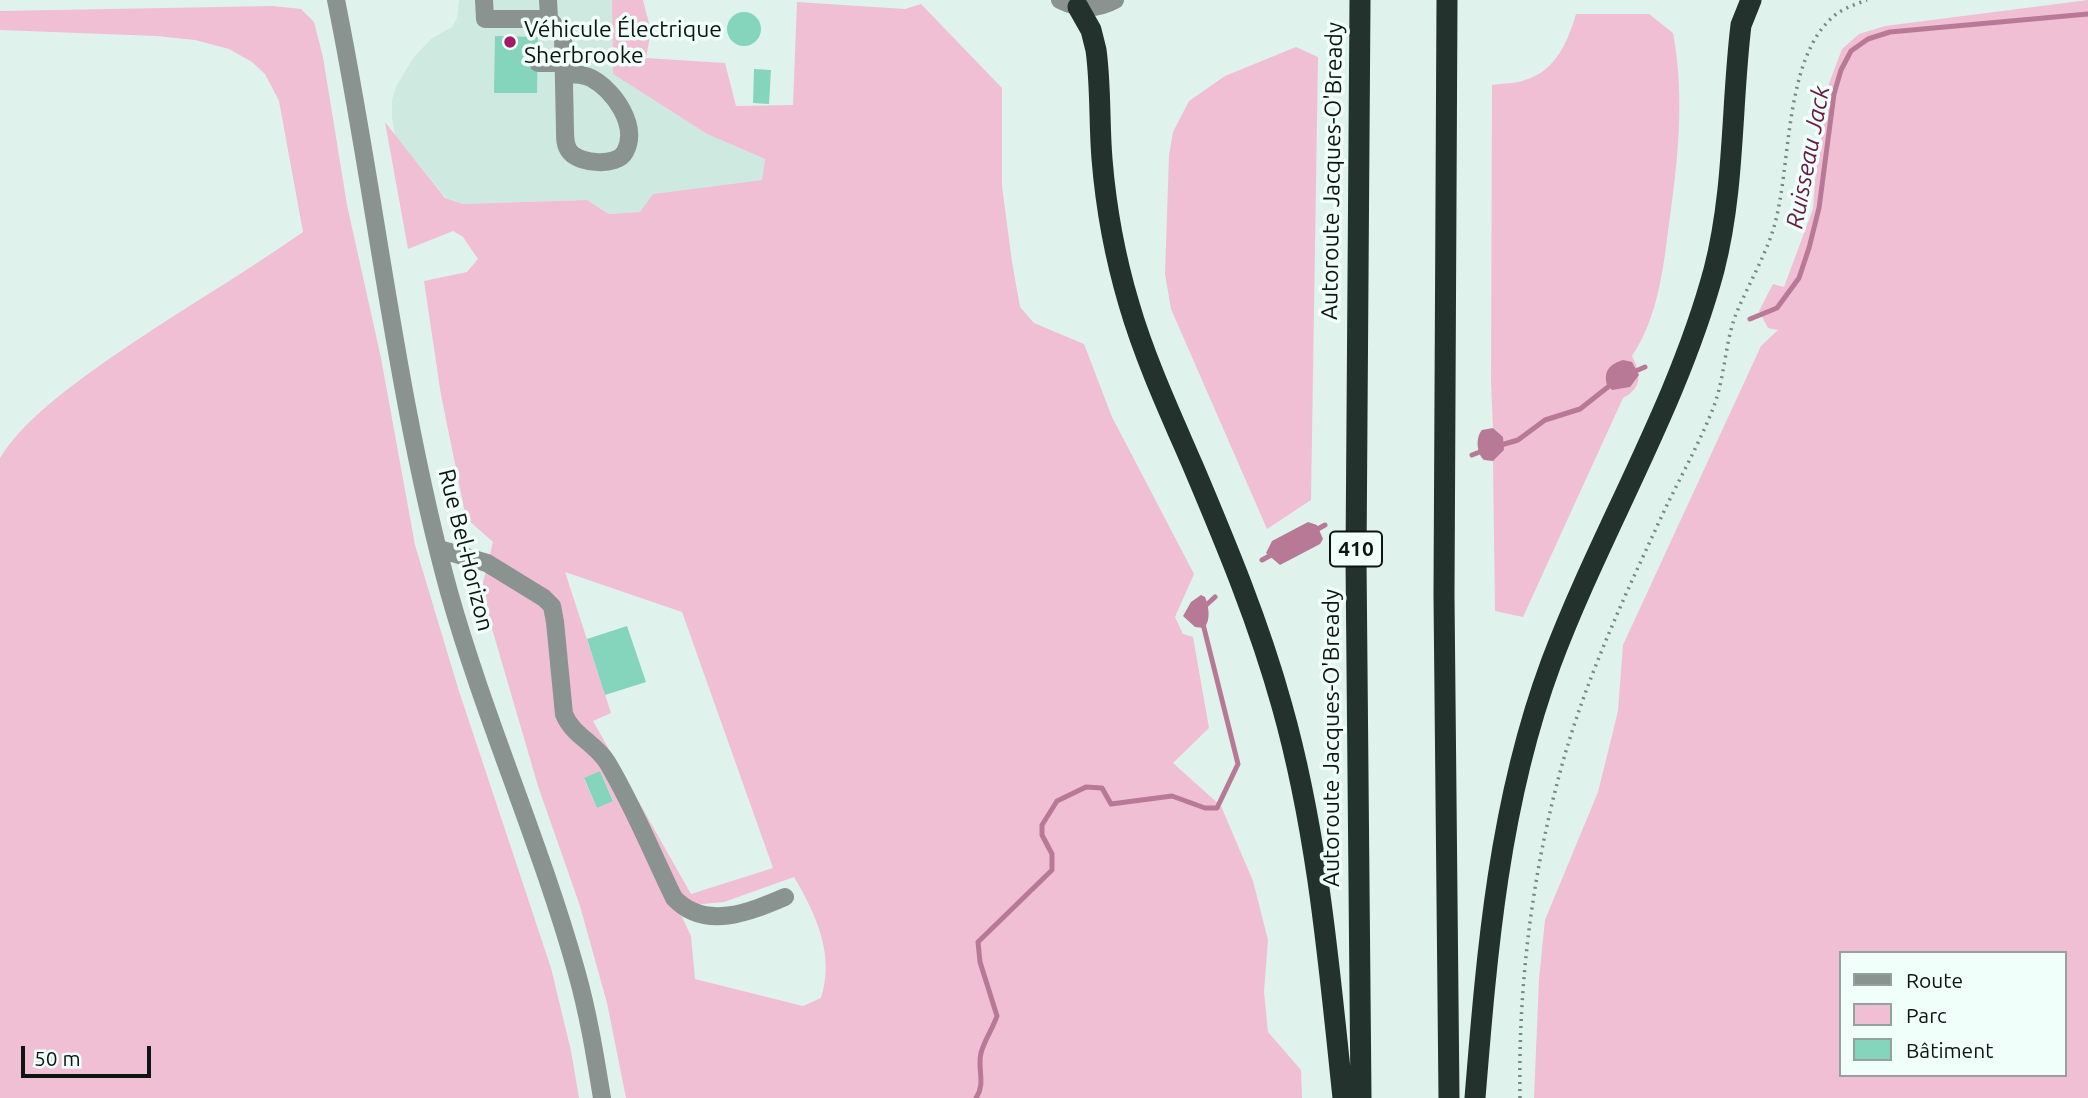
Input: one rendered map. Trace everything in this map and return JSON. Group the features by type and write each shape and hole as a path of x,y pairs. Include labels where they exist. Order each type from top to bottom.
{"highway":[{"name":"Autoroute Jacques-O'Bready","path":"1360,0 1356,591 1361,1098"},
{"path":"1447,0 1444,595 1449,1098"},
{"path":"1475,1098 1498,871 1520,761 1563,633 1674,385 1710,284 1725,218 1741,25 1751,0"},
{"path":"1069,3 1091,30 1096,50 1107,205 1129,304 1158,385 1245,592 1266,652 1291,739 1319,885 1343,1098"}],"street":[{"name":"Rue Bel-Horizon","path":"336,0 411,422 439,549 468,658 576,970 586,1008 602,1098"},
{"path":"484,0 479,25 549,19"},
{"path":"538,63 564,69 590,77 621,106 628,125 627,148 621,157 610,161 583,160 569,150 565,138 564,69 563,35 549,19 548,0"},
{"path":"1069,3 1098,7 1115,0"},
{"path":"439,549 487,563 544,598 552,607 564,714 568,724 591,743 608,763 674,898 692,913 713,917 754,910 785,897"}],"path":[{"path":"1520,1098 1521,1010 1529,926 1542,843 1562,764 1609,631 1714,405 1735,318 1773,231 1782,194 1795,91 1804,59 1819,34 1835,16 1867,0"}],"shaded area":[{"path":"459,0 612,0 613,74 707,134 765,159 762,180 653,194 641,212 609,214 587,200 463,204 446,198 395,135 392,100 396,87 413,58 432,38 452,27 457,18"},
{"path":"1623,360 1632,362 1639,375 1630,387 1612,390 1607,385 1607,372 1611,366"},
{"path":"1493,428 1503,437 1504,450 1493,461 1484,460 1478,450 1478,437 1482,430"},
{"path":"1308,522 1317,525 1323,539 1320,544 1280,565 1266,553 1272,541"},
{"path":"1201,595 1205,597 1208,609 1208,621 1204,628 1195,627 1183,616 1191,602"}],"green space":[{"path":"612,0 643,0 651,31 646,58 725,63 736,106 793,105 797,2 905,9 921,4 1002,88 1002,186 1020,307 1034,323 1084,344 1112,417 1194,574 1175,617 1183,634 1193,637 1209,728 1173,763 1221,806 1253,881 1268,940 1264,992 1268,1032 1301,1070 1302,1098 626,1098 607,1003 580,906 538,786 481,591 493,542 466,518 441,395 424,281 467,272 478,259 463,237 453,231 408,249 385,122 445,198 463,204 587,200 609,214 640,212 653,194 762,180 765,159 707,134 613,74","holes":["565,572 682,612 773,868 691,894 593,721 611,713","600,771 613,800 597,808 584,779","794,877 821,935 826,966 821,998 803,1006 695,979 691,936 681,915 692,905 724,902"]},
{"path":"2088,0 2088,1098 1534,1098 1539,979 1545,920 1598,792 1618,711 1623,645 1761,346 1778,330 1768,328 1759,311 1773,284 1784,287 1813,209 1818,141 1827,89 1842,49 1859,34 1885,26"},
{"path":"273,6 301,9 314,22 323,57 347,205 381,358 415,545 458,688 551,968 579,1098 0,1098 0,458 34,417 77,382 130,344 303,232 279,101 265,74 252,62 229,49 195,40 0,30 0,11"},
{"path":"1576,14 1649,14 1673,33 1679,81 1675,176 1658,293 1648,325 1632,356 1637,368 1637,385 1623,398 1523,617 1495,611 1493,461 1504,450 1497,431 1493,428 1491,383 1492,85 1521,81 1545,70 1565,44"},
{"path":"1296,47 1318,57 1311,500 1267,529 1171,309 1165,274 1169,155 1173,132 1189,101 1225,76"}],"building":[{"path":"744,12 756,17 761,29 756,41 744,46 732,41 727,29 732,17"},
{"path":"495,36 538,37 537,93 494,93"},
{"path":"754,69 771,70 769,104 753,103"},
{"path":"627,626 646,682 605,695 587,639"},
{"path":"600,771 613,801 597,808 584,778"}],"waterway":[{"name":"Ruisseau Jack","path":"1750,319 1777,308 1799,278 1819,208 1834,94 1841,70 1851,51 1868,39 1890,32 2088,14"},
{"name":"Ruisseau Jack","path":"1631,373 1645,367"},
{"name":"Ruisseau Jack","path":"1501,445 1518,440 1545,420 1580,409 1613,383"},
{"name":"Ruisseau Jack","path":"1472,455 1485,450"},
{"name":"Ruisseau Jack","path":"1314,531 1325,525"},
{"name":"Ruisseau Jack","path":"1262,560 1275,553"},
{"name":"Ruisseau Jack","path":"1203,608 1215,597"},
{"name":"Ruisseau Jack","path":"976,1098 981,1082 981,1053 997,1016 980,962 978,942 1052,870 1052,854 1042,835 1042,825 1057,801 1086,787 1102,788 1111,804 1172,796 1205,808 1217,808 1238,764 1203,624"}],"place":[{"name":"Véhicule Électrique Sherbrooke","path":"510,42"}]}
